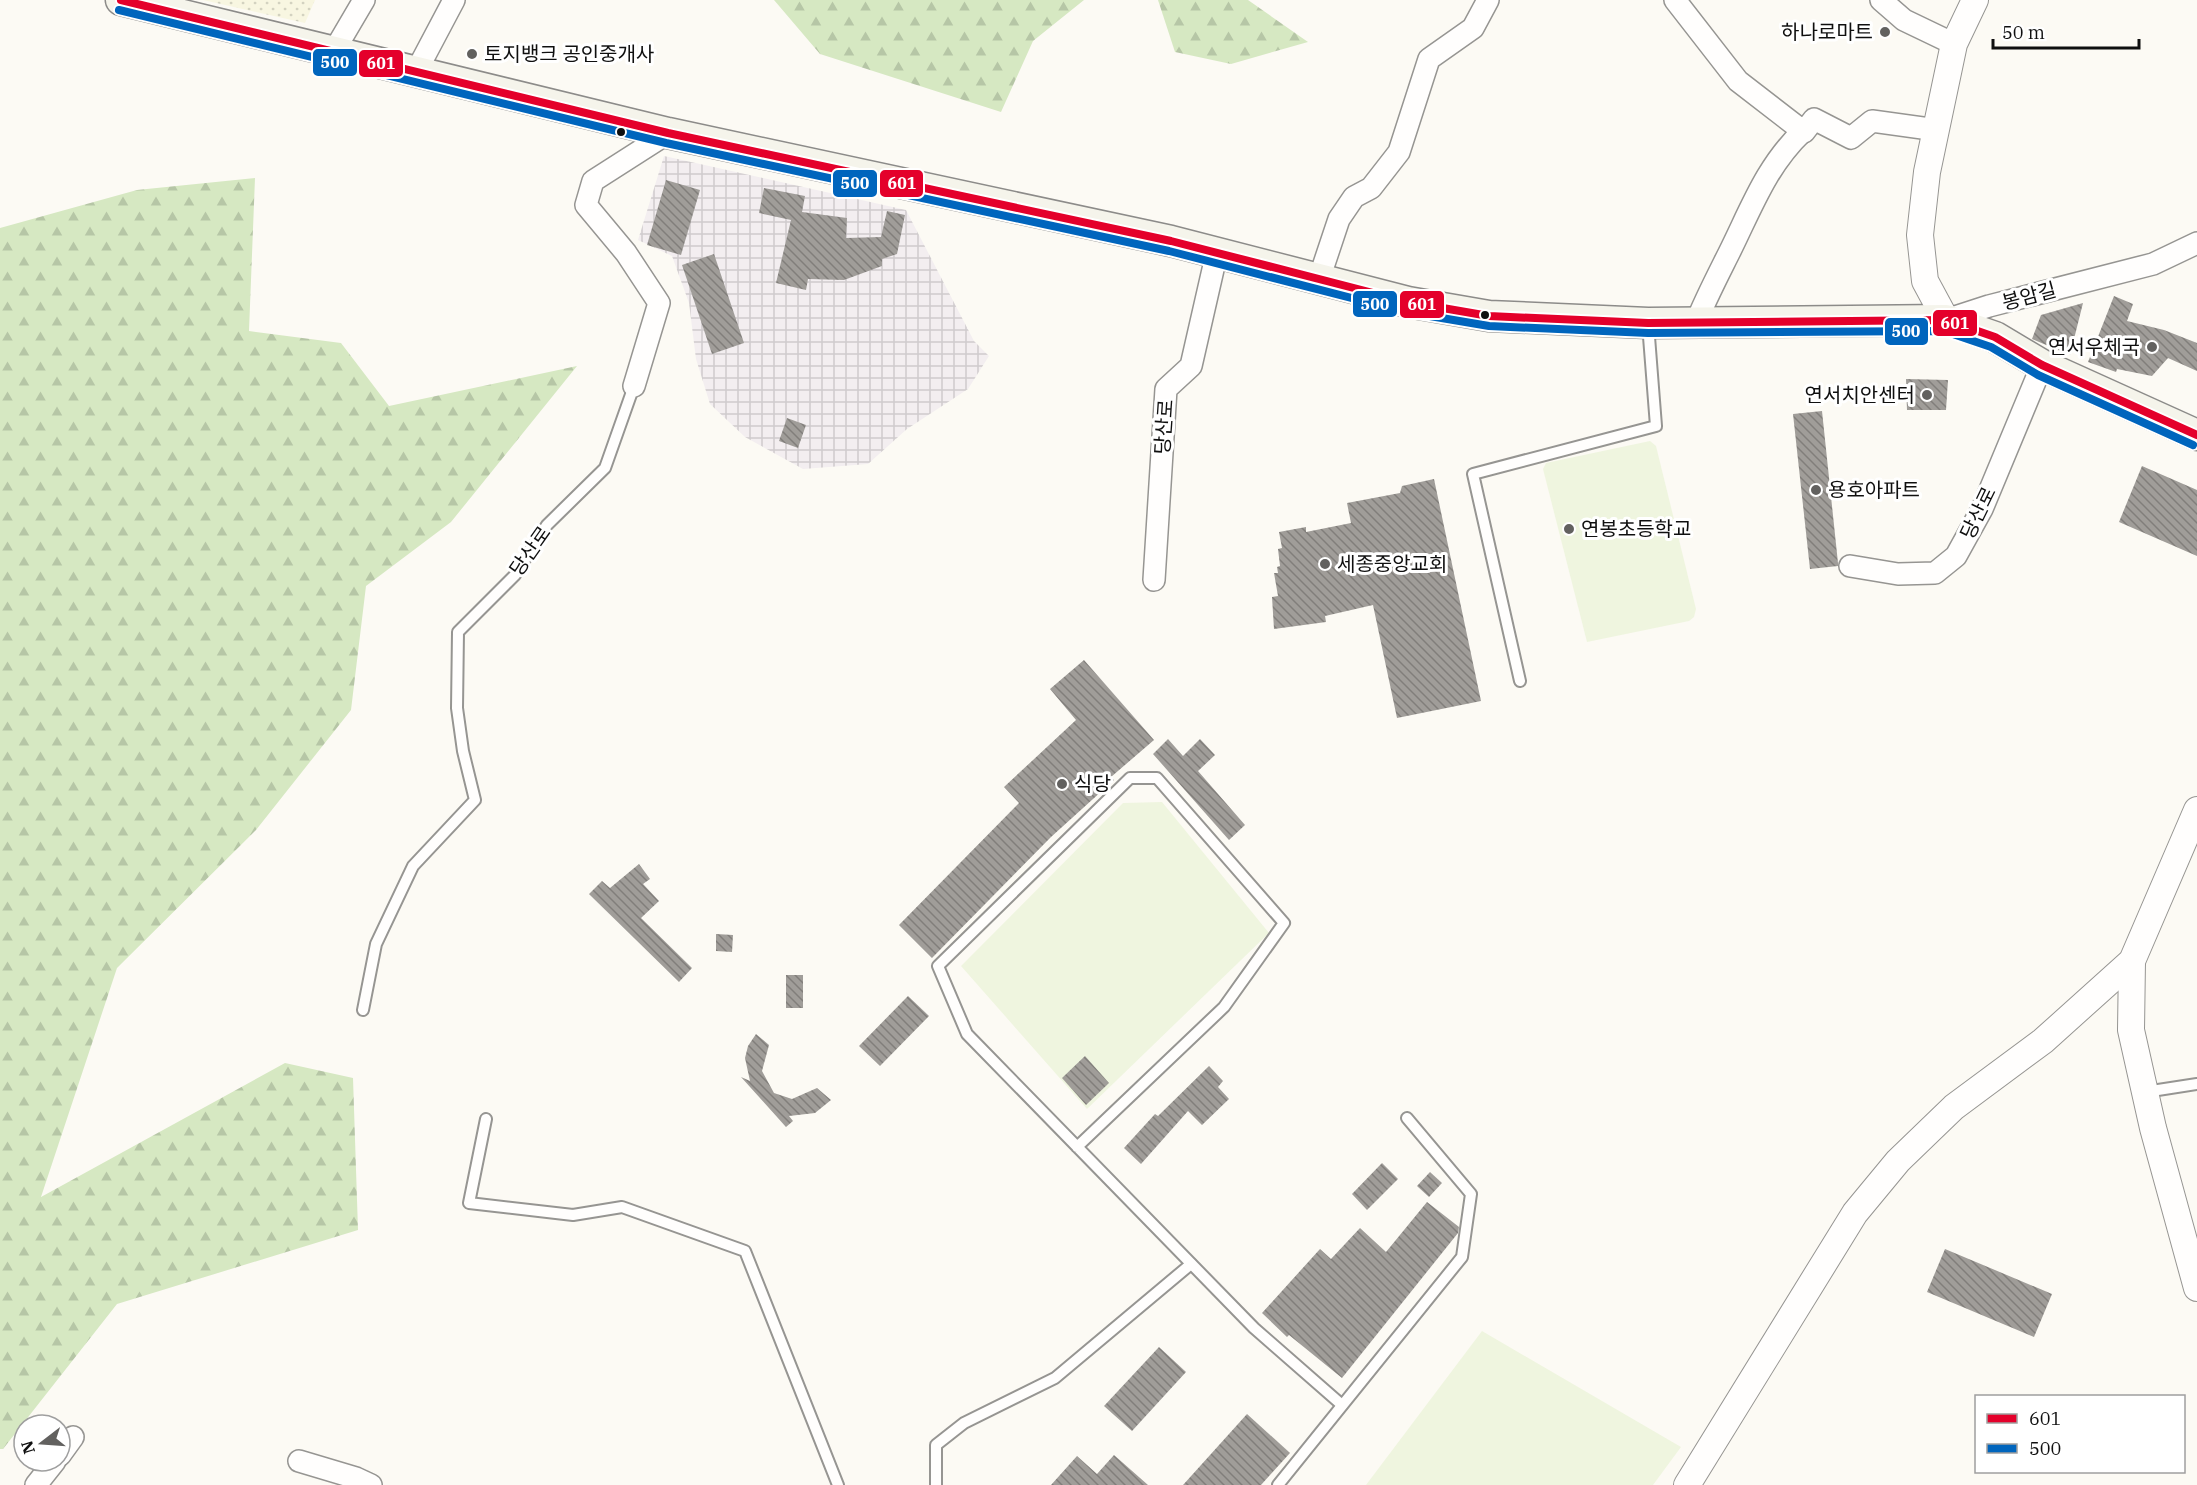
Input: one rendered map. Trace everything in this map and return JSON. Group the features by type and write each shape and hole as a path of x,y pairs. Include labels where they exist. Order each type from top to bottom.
{"main road":[{"path":"121,0 417,70 668,133 1217,252 1408,302 1489,316 1648,324 1946,320 1995,337 2042,365 2197,435"}],"street":[{"path":"334,51 364,0"},
{"path":"417,70 454,0"},
{"path":"1319,279 1339,219 1353,197 1371,188 1400,152 1429,59 1473,28 1488,0"},
{"path":"1675,0 1738,81 1803,131"},
{"path":"1881,0 1904,20 1954,44"},
{"path":"1946,320 1925,281 1920,235 1927,172 1954,44 1974,0"},
{"path":"1695,325 1716,274 1759,187 1784,150 1814,119 1851,138 1872,121 1937,130"},
{"name":"당산로","path":"634,386 659,303 626,253 586,205 593,181 668,133"},
{"name":"봉암길","path":"1946,320 1989,306 2153,264 2197,243"},
{"name":"당산로","path":"1154,580 1166,389 1191,366 1217,252"},
{"name":"당산로","path":"1850,566 1898,574 1935,573 1956,556 1982,509 2042,365"},
{"path":"2197,810 2132,961 2131,1030 2144,1092 2193,1264 2197,1288"},
{"path":"1687,1485 1836,1242 1855,1213 1884,1178 1954,1107 2043,1041 2132,961"},
{"path":"299,1461 356,1478 371,1485"},
{"path":"36,1485 46,1473"}],"lane":[{"path":"1520,681 1473,474 1656,426 1648,324"},
{"name":"당산로","path":"363,1010 376,944 412,866 475,800 463,751 457,708 458,632 515,575 547,525 605,468 634,386"},
{"path":"1077,1147 1224,1007 1284,923 1157,778 1130,778 938,966 967,1034 1077,1147 1191,1264 1254,1328 1342,1405"},
{"path":"2144,1092 2197,1084"},
{"path":"1278,1485 1462,1257 1471,1194 1407,1118"},
{"path":"486,1119 469,1203 573,1215 622,1207 745,1251 838,1485"},
{"path":"936,1485 936,1445 964,1423 1054,1378 1191,1264"}],"shaded area":[{"path":"203,0 315,0 305,23"},
{"path":"664,156 906,210 974,341 989,356 968,389 907,429 868,464 803,469 745,437 710,404 696,359 689,303 672,256 638,240"}],"green space":[{"path":"774,0 1084,0 1033,41 1001,112 820,54"},
{"path":"1158,0 1248,0 1308,42 1231,64 1175,52"},
{"path":"255,178 249,331 341,343 389,406 577,366 451,522 366,586 351,710 256,830 117,968 41,1197 285,1063 353,1078 358,1230 117,1304 31,1413 12,1413 12,1438 3,1449 0,1449 0,228 137,190"},
{"path":"1650,441 1656,446 1696,609 1694,617 1689,621 1587,642 1543,469 1546,463"},
{"path":"1162,802 1269,933 1087,1109 961,966 1123,803"},
{"path":"1482,1331 1681,1447 1653,1485 1366,1485"}],"building":[{"path":"666,180 700,190 681,255 647,245"},
{"path":"764,188 805,196 802,212 847,218 846,238 881,237 887,211 905,215 897,254 882,259 882,266 844,280 808,279 806,290 776,283 791,220 759,213"},
{"path":"714,254 744,343 712,354 682,265"},
{"path":"2114,296 2133,304 2127,321 2164,330 2197,343 2197,371 2168,358 2152,376 2117,369 2116,372 2088,362"},
{"path":"2083,303 2070,355 2032,339 2041,315"},
{"name":"연서치안센터","path":"1906,379 1948,380 1946,410 1907,410"},
{"name":"용호아파트","path":"1822,411 1838,566 1810,569 1793,414"},
{"path":"787,418 806,425 798,448 779,441"},
{"path":"2142,466 2197,490 2197,556 2119,522"},
{"path":"1434,479 1481,701 1397,718 1373,605 1325,616 1326,622 1274,629 1272,597 1278,596 1274,573 1278,573 1277,567 1280,566 1278,549 1282,548 1279,532 1306,527 1306,532 1351,523 1347,503 1400,493 1402,486"},
{"path":"1084,660 1154,740 1111,777 1114,780 1051,837 932,958 899,925 1019,803 1004,787 1076,720 1050,689"},
{"path":"1168,739 1183,756 1200,739 1215,755 1198,771 1245,825 1229,840 1153,754"},
{"path":"639,864 650,879 643,884 659,901 641,918 692,968 679,982 589,894 602,881 610,888"},
{"path":"716,934 733,935 732,952 716,951"},
{"path":"786,975 803,975 803,1008 786,1008"},
{"path":"908,996 929,1016 880,1066 859,1046"},
{"path":"756,1034 769,1045 762,1071 774,1093 792,1099 817,1088 831,1100 815,1113 789,1116 793,1121 786,1127 741,1077 750,1081 745,1058 748,1046"},
{"path":"1085,1056 1109,1083 1086,1105 1062,1078"},
{"path":"1209,1066 1223,1081 1218,1087 1229,1099 1202,1125 1188,1111 1141,1164 1124,1148 1155,1114 1158,1116"},
{"path":"1382,1163 1398,1179 1367,1210 1352,1194"},
{"path":"1430,1172 1442,1183 1429,1197 1417,1186"},
{"path":"1427,1202 1459,1227 1458,1233 1342,1378 1289,1335 1287,1337 1262,1313 1320,1249 1331,1259 1360,1228 1386,1252"},
{"path":"1945,1249 2052,1294 2034,1337 1927,1292"},
{"path":"1159,1347 1186,1372 1132,1431 1104,1406"},
{"path":"1247,1414 1290,1453 1261,1485 1183,1485"},
{"path":"1114,1455 1148,1485 1051,1485 1077,1456 1097,1474"}],"transit line":[{"name":"601","path":"121,0 668,133 1171,241 1408,302 1489,316 1648,323 1946,320 1995,337 2042,365 2197,435"},
{"name":"500","path":"119,10 666,143 1169,251 1406,312 1489,326 1648,333 1944,331 1991,347 2038,375 2193,445"}],"place":[{"name":"하나로마트","path":"1885,32"},
{"name":"토지뱅크 공인중개사","path":"472,54"},
{"name":"연서우체국","path":"2152,347"},
{"name":"연서치안센터","path":"1927,395"},
{"name":"용호아파트","path":"1816,490"},
{"name":"연봉초등학교","path":"1569,529"},
{"name":"세종중앙교회","path":"1325,564"},
{"name":"식당","path":"1062,784"}]}
